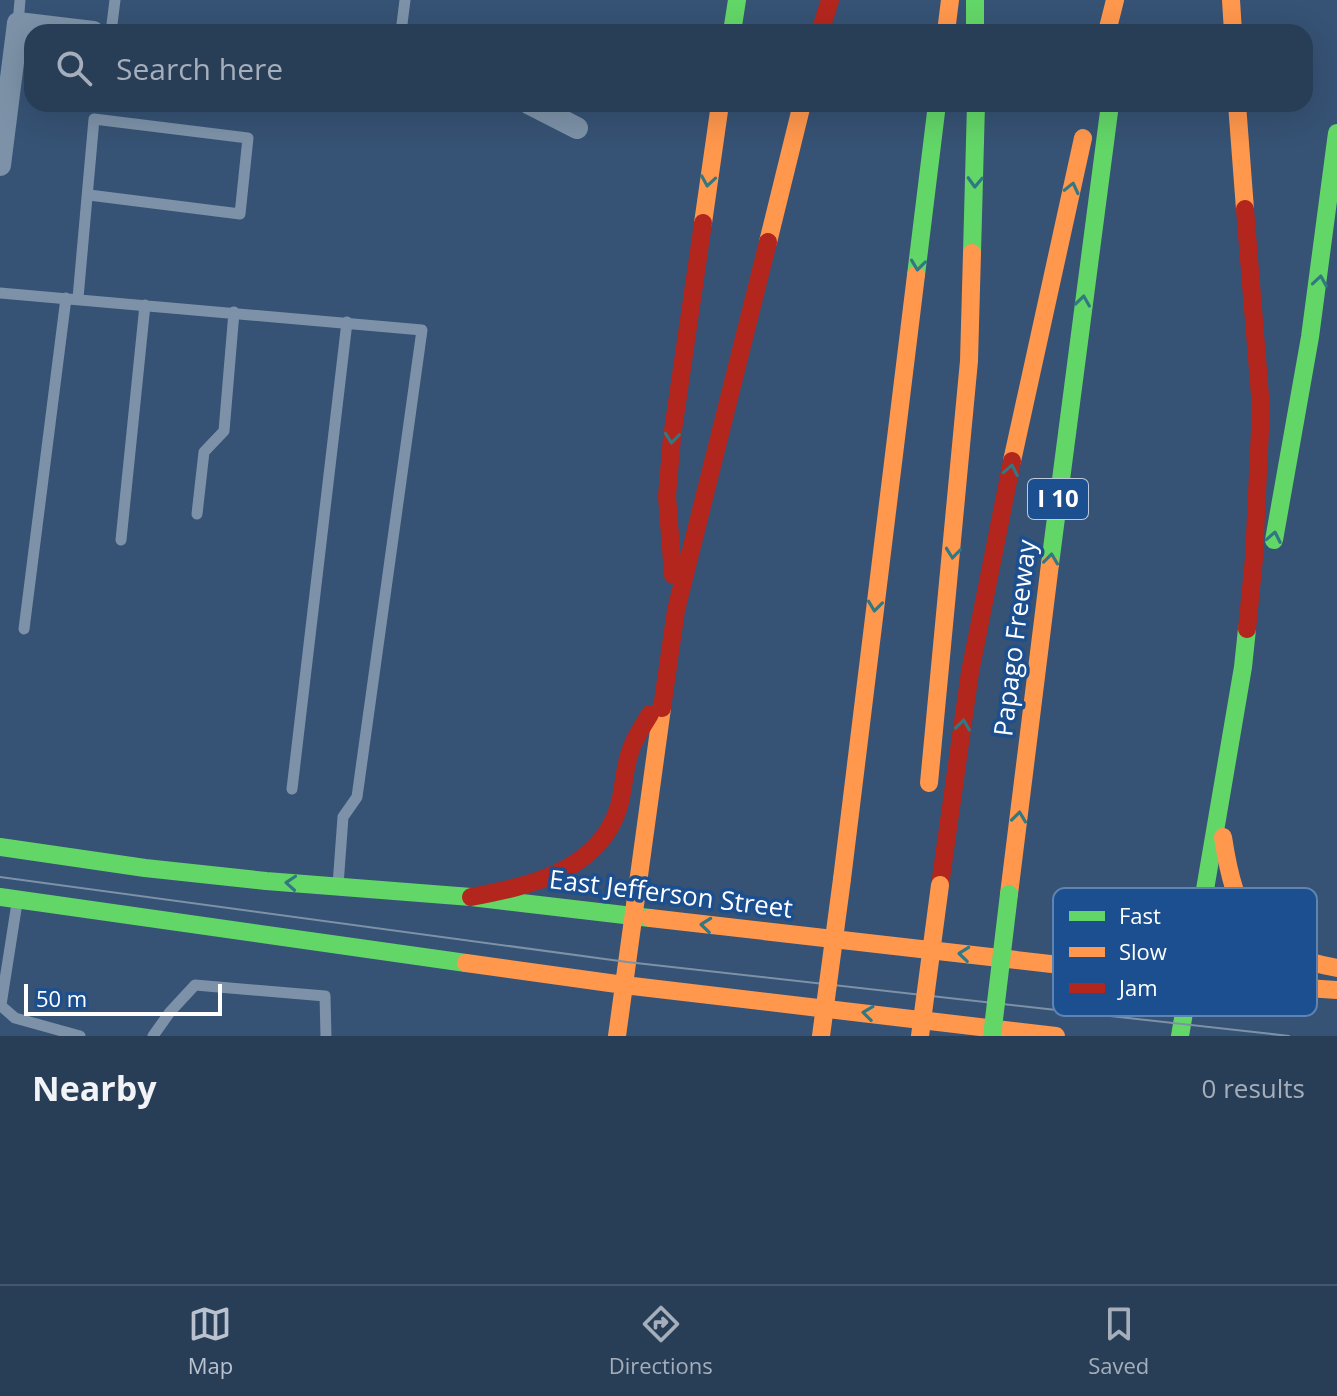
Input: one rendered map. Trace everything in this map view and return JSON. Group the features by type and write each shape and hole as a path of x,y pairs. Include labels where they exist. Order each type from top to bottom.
{"main road":[{"path":"733,24 737,0"},
{"path":"822,24 830,0"},
{"path":"947,24 950,0"},
{"path":"975,0 975,24"},
{"path":"1109,24 1115,0"},
{"path":"1121,24 1124,0"},
{"path":"1231,0 1232,24"},
{"path":"676,610 667,496 669,466 691,292 719,112"},
{"path":"617,1036 676,610 800,112"},
{"path":"821,1036 936,112"},
{"path":"928,797 969,361 976,112"},
{"name":"Papago Freeway","path":"992,1036 1073,374 1109,112"},
{"path":"1206,888 1243,667 1254,558 1261,408 1238,112"},
{"path":"920,1036 970,672 1031,367 1087,119"},
{"path":"1243,667 1264,590 1294,435 1324,253 1337,133"},
{"path":"471,897 541,882 589,855 617,813 631,748 665,687"},
{"path":"1222,796 1224,838 1233,888"},
{"name":"East Jefferson Street","path":"0,847 145,868 471,897 1053,964"},
{"path":"9,898 624,985 1056,1036"},
{"path":"909,962 913,932"},
{"path":"1317,965 1337,968"},
{"name":"East Jefferson Street","path":"1317,989 1337,990"},
{"path":"900,1036 904,1006"},
{"path":"1180,1036 1184,1016"}],"street":[{"path":"0,165 18,23 26,24"},
{"path":"546,112 577,128"}],"lane":[{"path":"18,23 20,0"},
{"path":"112,24 115,0"},
{"path":"402,24 405,0"},
{"path":"24,629 89,195 94,119 248,138 240,214 89,195"},
{"path":"0,293 422,330 357,797 343,817 337,886"},
{"path":"121,540 145,305"},
{"path":"197,514 204,452 224,431 234,312"},
{"path":"292,789 347,322"},
{"path":"9,898 0,1005 15,1018 80,1036"},
{"path":"153,1036 195,985 325,996 326,1036"}],"tram line":[{"path":"0,877 627,962 1053,1010"},
{"path":"1110,1016 1289,1036"}],"traffic: fast":[{"path":"733,24 737,0"},
{"path":"975,0 975,24"},
{"path":"916,275 936,112"},
{"path":"972,253 976,112"},
{"path":"1050,564 1109,112"},
{"path":"1274,540 1310,337 1337,133"},
{"path":"1205,888 1247,629"},
{"path":"0,847 145,868 471,897 650,918"},
{"path":"992,1036 1009,894"},
{"path":"0,897 466,963"},
{"path":"1180,1036 1183,1016"}],"traffic: slow":[{"path":"947,24 950,0"},
{"path":"1109,24 1115,0"},
{"path":"1231,0 1232,24"},
{"path":"703,223 719,112"},
{"path":"768,242 800,112"},
{"path":"1238,112 1245,209"},
{"path":"1012,461 1083,138"},
{"path":"929,783 969,361 972,253"},
{"path":"842,879 916,275"},
{"path":"1009,894 1050,564"},
{"path":"617,1036 662,708"},
{"path":"1223,837 1234,888"},
{"path":"821,1036 842,879"},
{"path":"920,1036 940,885"},
{"path":"650,918 1053,964"},
{"path":"466,963 624,985 1056,1036"},
{"path":"1317,963 1337,968"},
{"path":"1317,989 1337,990"}],"traffic: jam":[{"path":"822,24 830,0"},
{"path":"1245,209 1261,408 1254,558 1247,629"},
{"path":"673,575 667,496 672,437 703,223"},
{"path":"662,708 676,610 768,242"},
{"path":"940,885 970,672 1012,461"},
{"path":"471,897 538,881 560,872 596,846 610,828 619,806 632,747 650,714"}]}
